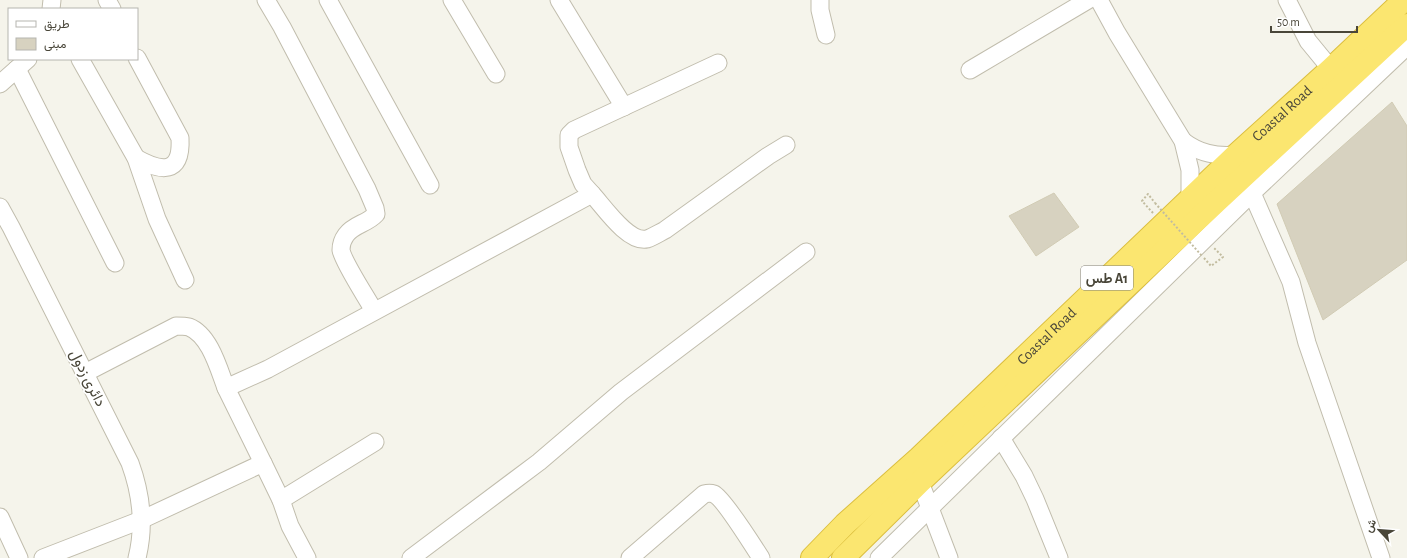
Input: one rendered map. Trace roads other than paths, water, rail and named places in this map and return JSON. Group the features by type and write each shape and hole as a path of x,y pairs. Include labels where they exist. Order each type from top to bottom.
{"highway":[{"name":"Coastal Road","path":"812,558 845,524 920,458 1190,199 1405,2"},
{"name":"Coastal Road","path":"842,558 920,482 1216,202 1404,38"}],"street":[{"path":"266,0 282,27 376,208 376,214 372,219 354,227 345,236 341,245 343,258 374,311"},
{"path":"328,0 430,185"},
{"path":"452,0 496,74"},
{"path":"559,0 624,107"},
{"path":"820,0 820,10 826,35"},
{"path":"970,70 1088,0"},
{"path":"1099,0 1117,34 1183,141 1190,147 1208,154 1236,156"},
{"path":"1287,0 1308,41 1331,69"},
{"path":"879,558 1252,192 1404,38"},
{"path":"81,60 136,158 157,219 185,280"},
{"path":"136,158 148,165 164,168 170,167 176,161 180,150 180,138 138,60"},
{"path":"718,63 574,130 569,135 569,147 583,184 617,224 632,236 646,239 665,230 768,156 786,145"},
{"path":"0,84 23,64 56,148 115,264"},
{"path":"1183,141 1190,170 1190,199"},
{"path":"1252,192 1290,282 1307,343 1381,558"},
{"path":"226,388 268,368 592,194"},
{"name":"دائرى زدول","path":"0,207 12,226 130,463 139,491 141,536 137,558"},
{"path":"411,558 539,462 621,392 806,252"},
{"path":"84,373 176,326 189,327 199,335 209,346 226,388 281,500 290,526 306,558"},
{"path":"1001,438 1024,476 1058,558"},
{"path":"281,500 375,442"},
{"path":"43,558 141,520 263,463"},
{"path":"920,482 950,558"},
{"path":"630,558 704,494 709,493 717,496 747,535 761,558"},
{"path":"0,517 19,558"}]}
